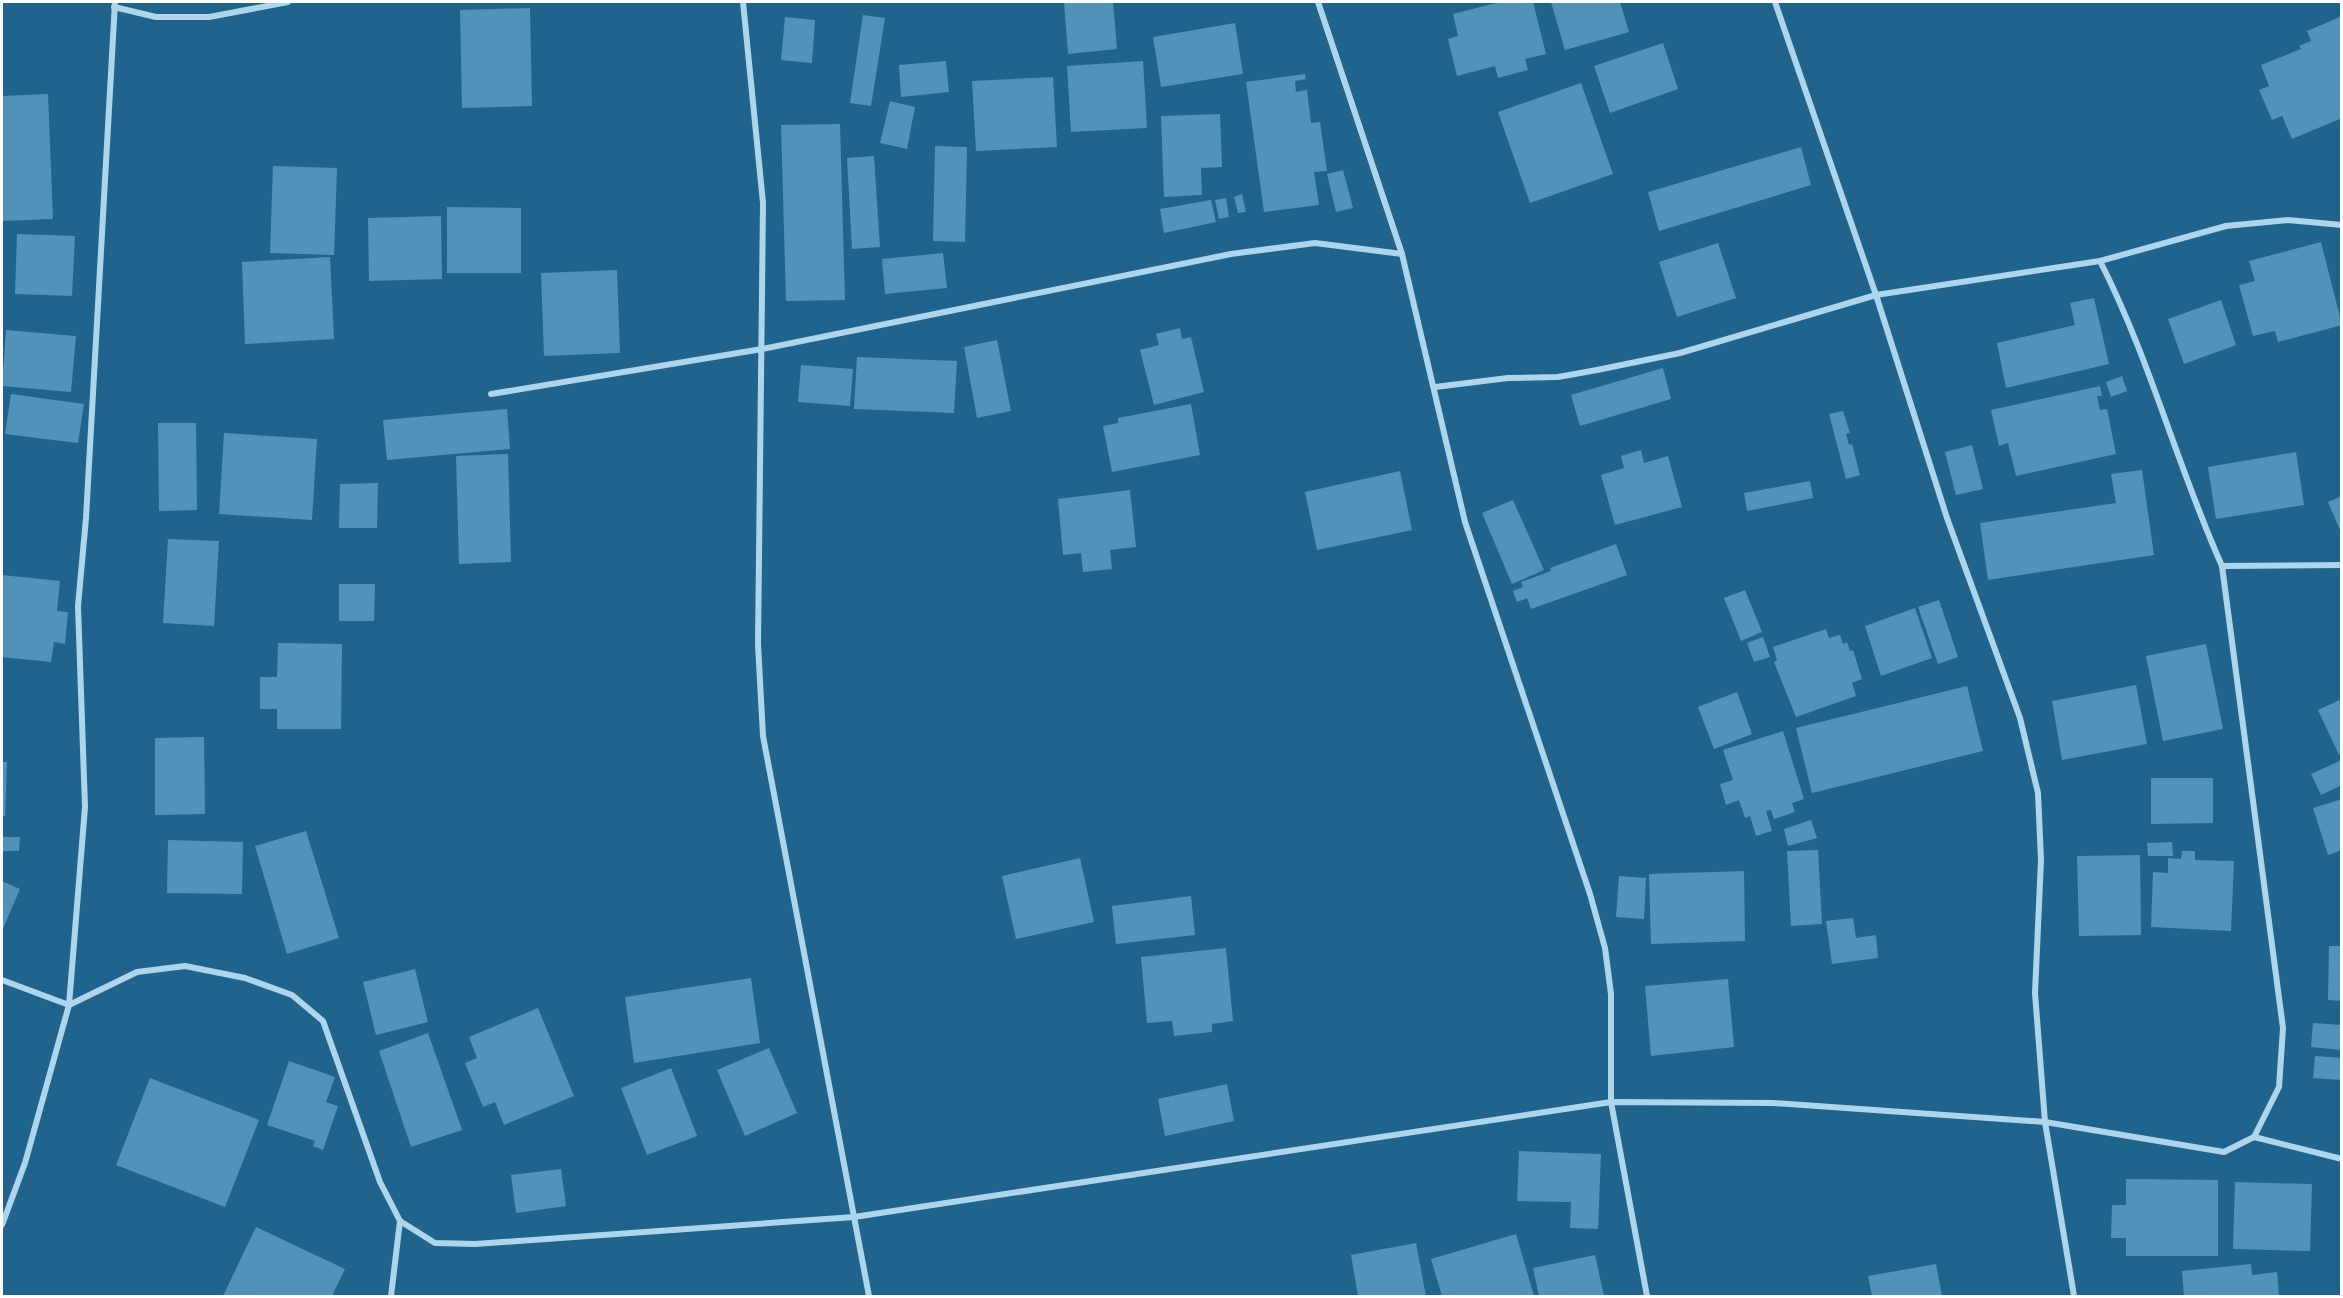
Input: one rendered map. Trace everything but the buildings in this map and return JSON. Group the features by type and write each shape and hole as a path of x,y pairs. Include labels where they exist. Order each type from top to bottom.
{"street":[{"path":"2,1225 25,1163 69,1005 86,807 78,606 86,506 114,4 156,17 209,17 288,2"},
{"path":"743,2 764,203 758,644 763,736 869,1296"},
{"path":"1318,2 1402,254 1465,522 1590,894 1605,948 1611,993 1611,1102 1647,1296"},
{"path":"1775,2 1876,295 1947,518 2020,718 2038,793 2041,860 2035,993 2045,1122 2074,1296"},
{"path":"1435,387 1508,378 1558,377 1680,353 1876,295 2100,261 2226,226 2288,220 2342,225"},
{"path":"491,394 762,349 1231,254 1315,243 1402,254"},
{"path":"2,980 69,1005 137,972 185,966 245,978 292,995 323,1021 380,1182 400,1221 435,1243 475,1244 854,1217 1611,1102 1773,1103 2045,1122 2224,1152 2254,1137 2279,1087 2283,1028 2223,566 2199,514 2126,311 2100,261"},
{"path":"2223,566 2342,565"},
{"path":"2254,1137 2342,1160"},
{"path":"391,1296 400,1221"}]}
